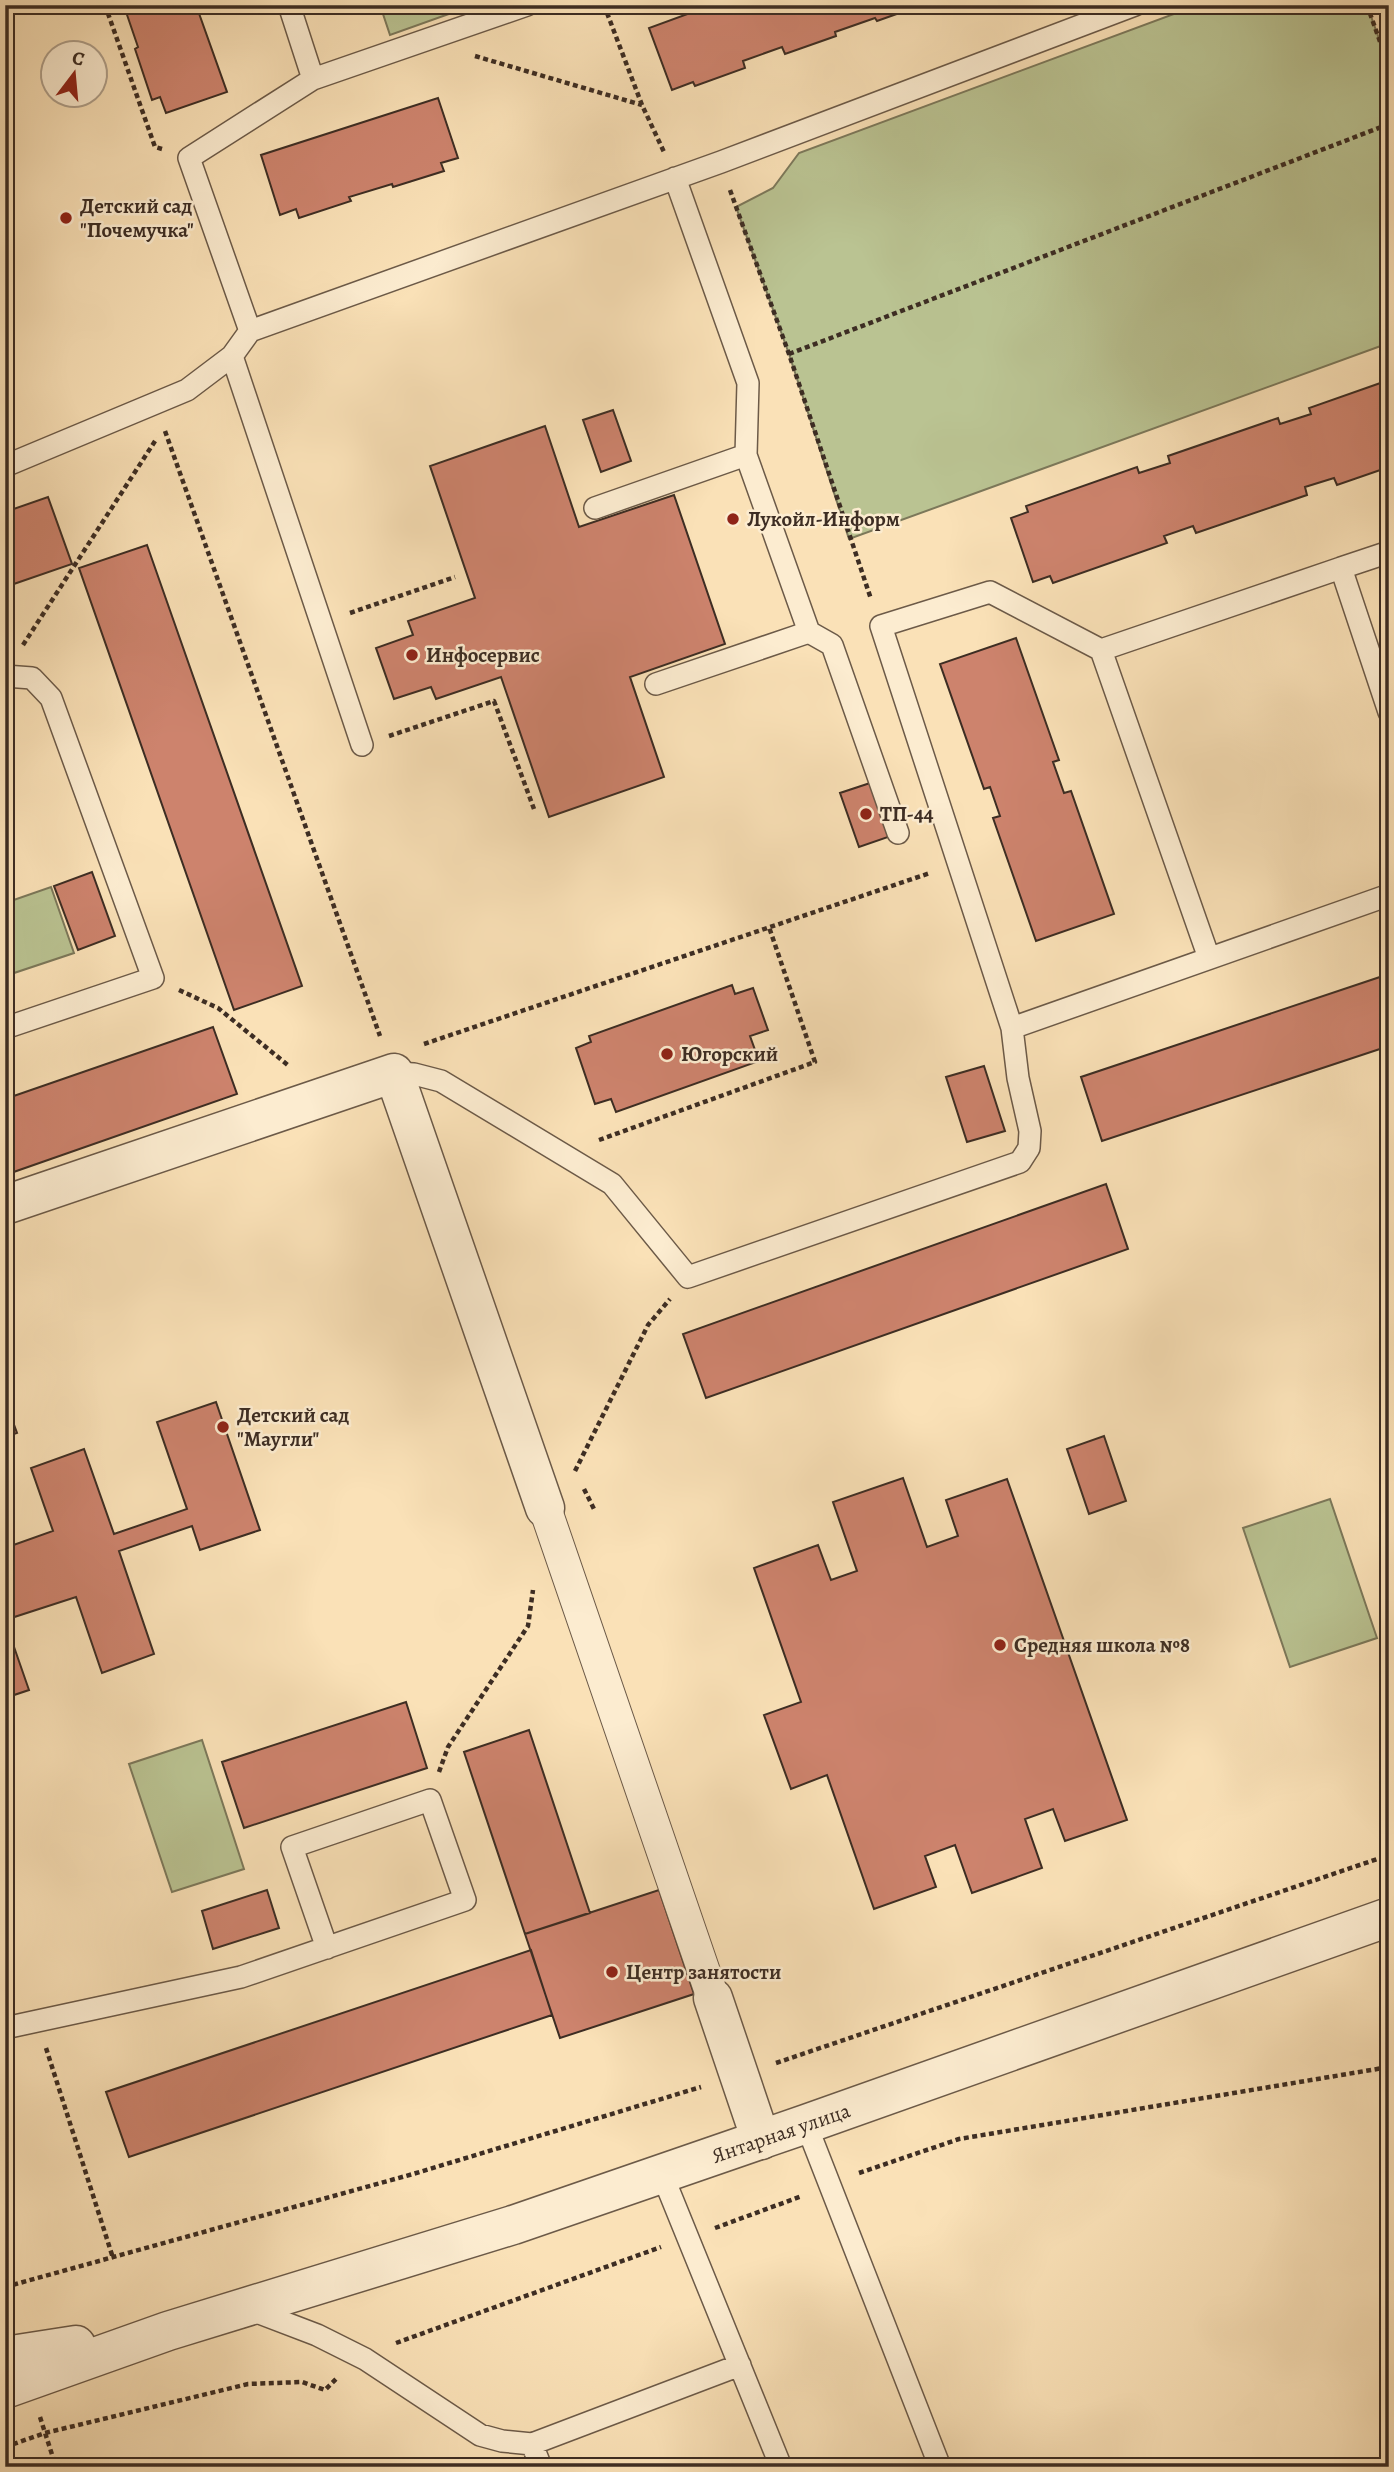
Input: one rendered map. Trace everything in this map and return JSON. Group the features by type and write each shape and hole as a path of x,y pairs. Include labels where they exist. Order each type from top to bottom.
{"street":[{"path":"5,1205 391,1065 761,2140"},
{"name":"Янтарная улица","path":"168,2330 513,2225 1389,1917"},
{"path":"5,2357 168,2330"},
{"path":"5,2389 168,2330"}],"lane":[{"path":"289,5 313,79"},
{"path":"250,331 189,158 313,79 527,5"},
{"path":"5,466 187,390 232,356 250,331 676,178 1135,5"},
{"path":"676,178 748,383 746,456 809,632 832,645 898,833"},
{"path":"232,356 362,745"},
{"path":"594,508 746,456"},
{"path":"1101,650 1389,552"},
{"path":"1341,568 1389,712"},
{"path":"391,1065 441,1081 612,1184 688,1277 1020,1163 1028,1148 1030,1131 1018,1078 1012,1028 881,626 990,592 1101,650 1209,958"},
{"path":"656,684 809,632"},
{"path":"5,676 33,678 51,698 153,978 5,1028"},
{"path":"1012,1028 1389,895"},
{"path":"5,2028 241,1977 327,1948 465,1900 430,1800 292,1847 327,1948"},
{"path":"806,2124 940,2467"},
{"path":"662,2174 781,2467"},
{"path":"243,2307 317,2336 365,2359 480,2435 502,2441 532,2444 740,2365"},
{"path":"532,2444 541,2467"}],"path":[{"path":"106,5 155,146 189,158"},
{"path":"604,5 642,105 676,178"},
{"path":"1367,5 1389,67"},
{"path":"423,41 642,105"},
{"path":"789,354 1389,124"},
{"path":"736,207 881,626"},
{"path":"21,649 163,427 391,1065 769,927 959,864"},
{"path":"322,623 455,577"},
{"path":"362,745 494,701 534,809"},
{"path":"562,1154 815,1062 769,927"},
{"path":"153,978 218,1008 298,1074"},
{"path":"595,1511 575,1471 648,1325 688,1277"},
{"path":"430,1800 448,1747 528,1626 534,1587"},
{"path":"37,2021 113,2258"},
{"path":"5,2446 45,2432 248,2384 302,2382 325,2390"},
{"path":"45,2432 56,2467"}],"green space":[{"path":"380,5 474,5 390,35"},
{"path":"1198,5 1367,5 1389,67 1389,343 849,539 789,354 736,207 773,188 799,153"},
{"path":"51,887 74,953 5,976 5,903"},
{"path":"1330,1499 1377,1638 1290,1667 1243,1528"},
{"path":"202,1740 244,1869 172,1892 129,1764"}],"building":[{"path":"120,5 196,5 227,92 166,113 160,97 152,100 135,49 138,47 124,6"},
{"path":"712,5 922,5 835,32 836,36 785,54 782,47 743,61 745,68 695,86 693,82 672,90 649,28"},
{"path":"438,98 458,158 441,163 444,171 349,197 351,201 299,218 296,209 280,215 261,155"},
{"path":"1389,380 1389,467 1337,485 1334,478 1305,487 1307,495 1196,533 1193,526 1164,536 1167,543 1053,583 1050,576 1033,582 1011,518 1028,512 1026,506 1137,467 1139,473 1170,463 1168,456 1278,418 1280,424 1311,414 1309,408"},
{"path":"613,410 631,461 601,472 583,420"},
{"path":"545,426 579,527 674,495 725,644 630,677 664,777 549,817 501,677 436,699 431,687 394,699 376,648 413,635 408,621 475,598 430,466"},
{"path":"48,497 72,564 5,587 5,512"},
{"path":"147,545 302,986 234,1010 79,568"},
{"path":"1016,638 1059,760 1053,762 1064,793 1071,791 1114,914 1036,941 993,818 1000,816 990,787 984,789 940,664"},
{"name":"ТП-44","path":"873,782 891,836 859,847 840,793"},
{"path":"92,872 115,936 78,950 54,886"},
{"path":"1389,974 1389,1046 1102,1141 1081,1077"},
{"name":"Югорский","path":"732,985 735,994 753,988 768,1030 750,1036 759,1061 616,1112 611,1099 595,1104 576,1048 591,1042 589,1036"},
{"path":"213,1027 237,1094 5,1175 5,1099"},
{"path":"984,1066 1005,1131 967,1142 946,1077"},
{"path":"1106,1184 1128,1249 706,1398 683,1334"},
{"path":"5,1400 17,1433 5,1437"},
{"path":"216,1402 260,1530 200,1550 192,1526 119,1551 154,1654 102,1673 76,1597 5,1620 5,1548 53,1531 31,1468 84,1449 114,1534 187,1509 157,1422"},
{"path":"1104,1436 1126,1501 1089,1514 1067,1449"},
{"path":"903,1478 927,1547 958,1536 946,1500 1007,1479 1127,1820 1065,1841 1053,1809 1025,1819 1042,1868 972,1893 955,1845 925,1856 936,1887 874,1909 827,1775 791,1789 764,1715 801,1702 754,1568 818,1545 831,1580 857,1571 833,1502"},
{"path":"5,1621 29,1690 5,1698"},
{"path":"406,1702 427,1768 244,1828 222,1762"},
{"path":"529,1730 590,1913 525,1934 464,1752"},
{"path":"267,1890 279,1928 213,1949 202,1911"},
{"name":"Центр занятости","path":"659,1890 694,1994 560,2038 525,1934"},
{"path":"531,1950 552,2015 129,2157 106,2092"}],"place":[{"name":"Детский сад \"Почемучка\"","path":"66,218"},
{"name":"Лукойл-Информ","path":"733,519"},
{"name":"Инфосервис","path":"412,655"},
{"name":"ТП-44","path":"866,814"},
{"name":"Югорский","path":"667,1054"},
{"name":"Детский сад \"Маугли\"","path":"223,1427"},
{"name":"Средняя школа №8","path":"1000,1645"},
{"name":"Центр занятости","path":"612,1972"}]}
